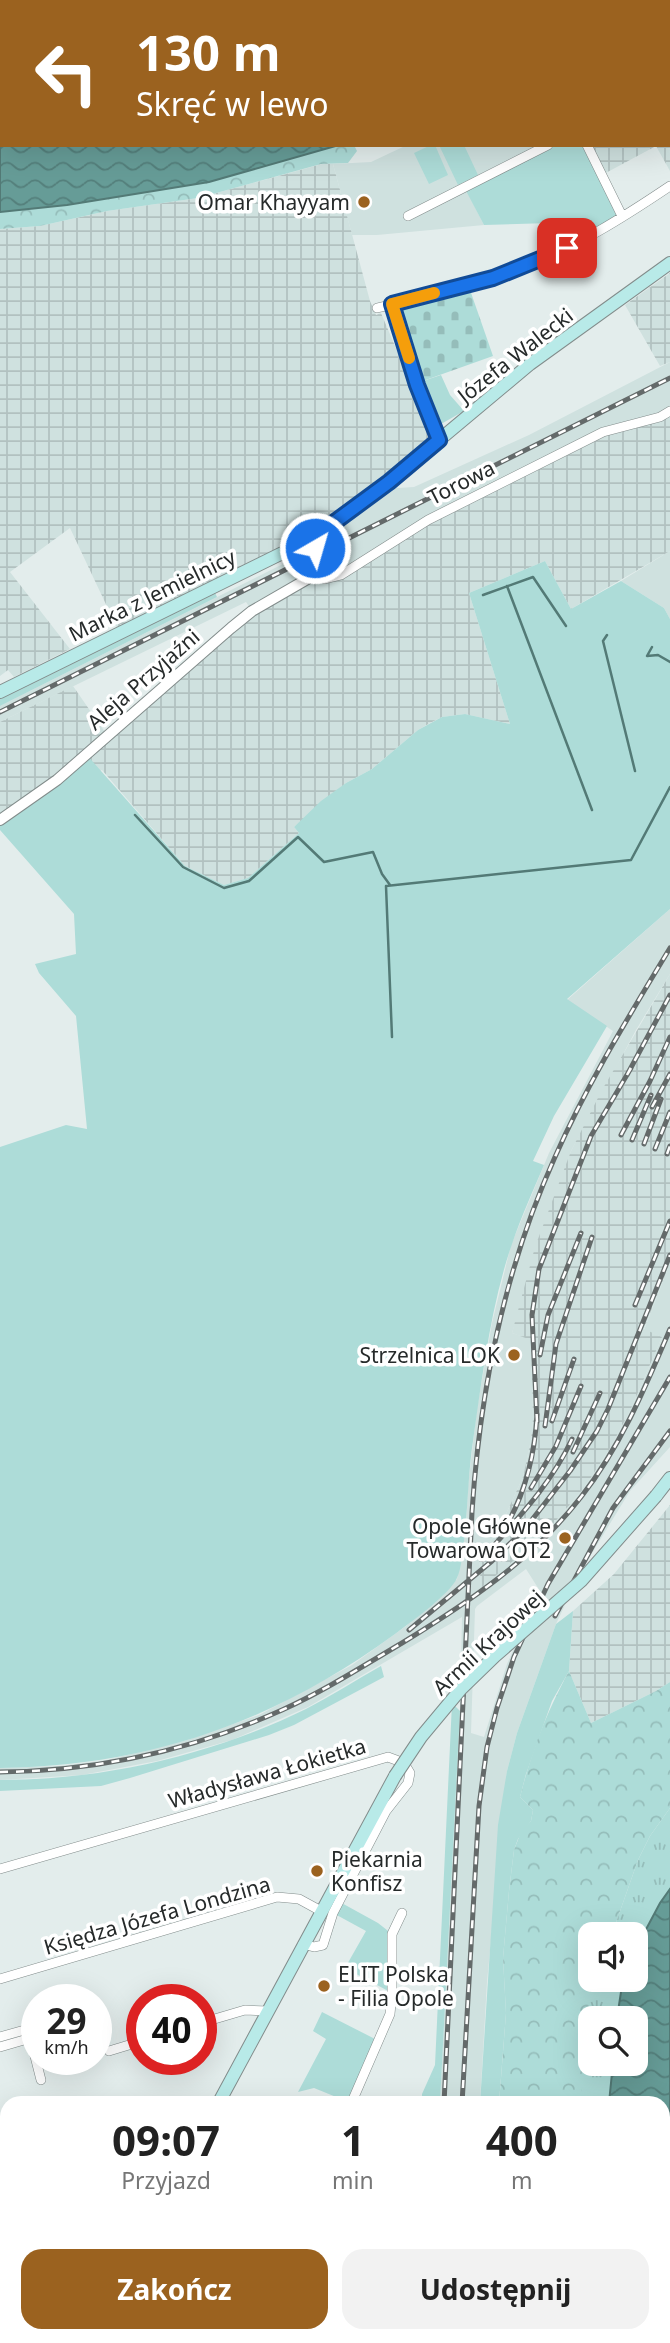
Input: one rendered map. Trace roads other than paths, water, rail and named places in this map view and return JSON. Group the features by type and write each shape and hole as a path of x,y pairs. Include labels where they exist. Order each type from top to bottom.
{"main road":[{"name":"Józefa Walecki","path":"321,534 530,365 670,262"},
{"name":"Marka z Jemielnicy","path":"0,692 321,534"},
{"name":"Armii Krajowej","path":"222,2096 395,1776 421,1737 456,1695 495,1656 581,1581 670,1478"}],"street":[{"path":"408,216 544,147"},
{"path":"588,147 622,216"},
{"path":"377,308 525,267 567,248 670,186"},
{"path":"392,304 417,385 439,440"},
{"name":"Torowa","path":"316,574 325,579 341,575 428,520 603,432 660,417 670,411"},
{"path":"316,574 313,561 321,534"},
{"name":"Aleja Przyjaźni","path":"0,820 57,780 252,611 316,574"},
{"path":"0,827 16,809"},
{"name":"Władysława Łokietka","path":"0,1869 388,1756 400,1759 408,1768 411,1778 386,1811 362,1856 330,1917 324,1943 316,1947 303,1944"},
{"name":"Księdza Józefa Londzina","path":"0,1979 277,1897 299,1899 321,1911"},
{"path":"354,2096 390,2014 392,1934 402,1913"},
{"path":"217,2018 245,2010 267,2011"},
{"path":"0,2037 21,2035"},
{"path":"0,2047 21,2038"},
{"path":"40,2075 41,2080"}],"water":[{"path":"0,147 332,147 209,182 67,205 0,212"},
{"path":"670,1889 670,2096 610,2096 612,2076 648,2076 648,2006 619,2006 621,1992 648,1992 648,1926"}],"waterway":[{"path":"483,595 533,577 566,626"},
{"path":"507,586 592,810"},
{"path":"607,635 603,641 635,771"},
{"path":"652,647 647,656 658,655 670,662"},
{"path":"392,1037 386,886 631,860 670,787"},
{"path":"135,815 183,867 224,888 249,881 298,837 324,862 373,852 390,885"}],"railway":[{"path":"0,712 670,378"},
{"path":"444,2096 472,1512 488,1375 508,1287 537,1200 555,1157 595,1077 670,948"},
{"path":"627,1075 670,995"},
{"path":"621,1135 670,1037"},
{"path":"537,1422 532,1315 539,1269 591,1136 631,1068"},
{"path":"652,1107 670,1074"},
{"path":"632,1140 651,1095"},
{"path":"644,1144 661,1099"},
{"path":"655,1149 670,1112"},
{"path":"667,1154 670,1146"},
{"path":"635,1305 670,1221"},
{"path":"540,1355 548,1315 581,1233"},
{"path":"545,1426 556,1344 592,1237"},
{"path":"409,1630 492,1561 524,1530 570,1471 597,1431 608,1409 670,1255"},
{"path":"0,1772 72,1768 144,1756 248,1724 313,1695 451,1612 498,1578 542,1541 581,1497 620,1437 670,1329"},
{"path":"552,1421 574,1359"},
{"path":"462,2096 479,1806 487,1747 497,1708 514,1657 548,1584 670,1377"},
{"path":"531,1488 556,1446 581,1386"},
{"path":"573,1452 600,1393"},
{"path":"509,1521 529,1469 537,1414"},
{"path":"555,1616 613,1508 670,1431"},
{"path":"482,1559 543,1487 572,1439"}],"place":[{"name":"Omar Khayyam","path":"364,202"},
{"name":"Strzelnica LOK","path":"514,1355"},
{"name":"Opole Główne Towarowa OT2","path":"565,1538"},
{"name":"Piekarnia Konfisz","path":"317,1871"},
{"name":"ELIT Polska - Filia Opole","path":"324,1986"}]}
